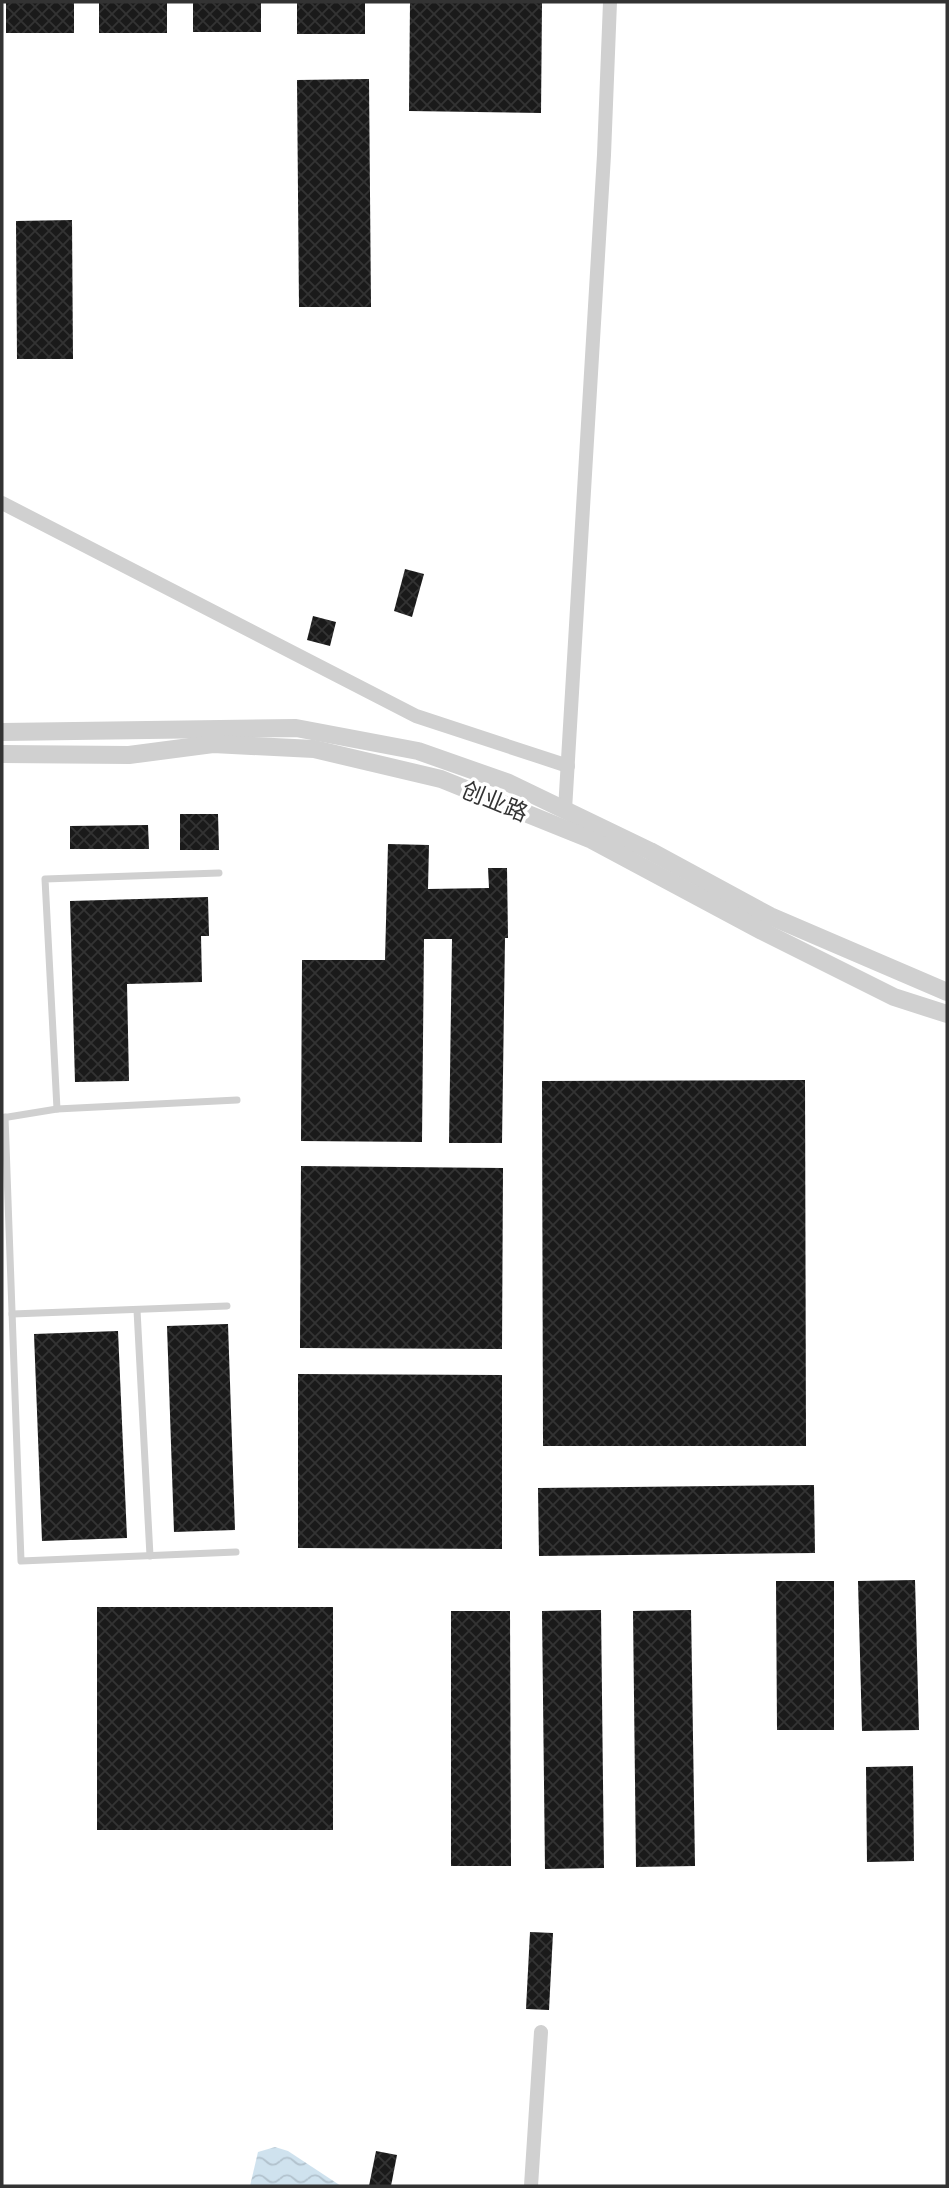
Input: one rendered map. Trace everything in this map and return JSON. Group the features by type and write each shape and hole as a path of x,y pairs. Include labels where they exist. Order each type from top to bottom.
{"street":[{"path":"565,810 603,168 610,2"},
{"path":"2,503 416,716 568,766"},
{"name":"创业路","path":"2,732 296,728 418,751 509,783 650,851 770,916 947,992"},
{"name":"创业路","path":"2,754 129,755 213,744 314,749 441,779 592,840 762,932 894,997 947,1014"},
{"path":"531,2186 541,2032"}],"lane":[{"path":"57,1109 46,879 219,873"},
{"path":"236,1552 21,1561 4,1117 57,1109 237,1100"},
{"path":"12,1314 227,1306"},
{"path":"137,1310 150,1556"}],"water":[{"path":"275,2147 288,2151 341,2186 250,2186 258,2152"}],"building":[{"path":"6,2 74,2 74,33 6,33"},
{"path":"99,2 167,2 167,33 99,33"},
{"path":"193,2 261,2 261,32 193,32"},
{"path":"297,2 365,2 365,34 297,34"},
{"path":"410,2 542,2 541,113 409,111"},
{"path":"369,79 371,307 299,307 297,80"},
{"path":"72,220 73,359 17,359 16,221"},
{"path":"405,569 424,574 412,617 394,611"},
{"path":"313,616 336,622 330,646 307,640"},
{"path":"180,814 218,814 219,850 180,850"},
{"path":"148,825 149,849 70,849 70,826"},
{"path":"388,844 429,845 428,889 489,888 488,868 507,868 508,938 505,938 502,1143 449,1143 452,939 424,939 422,1142 301,1141 302,960 385,960"},
{"path":"208,897 209,936 201,936 202,982 127,984 129,1081 75,1082 70,901"},
{"path":"805,1080 806,1446 543,1446 542,1081"},
{"path":"301,1166 503,1168 502,1349 300,1348"},
{"path":"228,1324 235,1530 174,1532 167,1326"},
{"path":"118,1331 127,1538 42,1541 34,1334"},
{"path":"298,1374 502,1375 502,1549 298,1548"},
{"path":"814,1485 815,1553 539,1556 538,1488"},
{"path":"915,1580 919,1730 862,1731 858,1581"},
{"path":"776,1581 834,1581 834,1730 777,1730"},
{"path":"97,1607 333,1607 333,1830 97,1830"},
{"path":"601,1610 604,1868 545,1869 542,1611"},
{"path":"691,1610 695,1866 636,1867 633,1611"},
{"path":"451,1611 510,1611 511,1866 451,1866"},
{"path":"913,1766 914,1861 867,1862 866,1767"},
{"path":"530,1932 553,1933 549,2010 526,2009"},
{"path":"376,2151 397,2155 391,2186 369,2186"}]}
